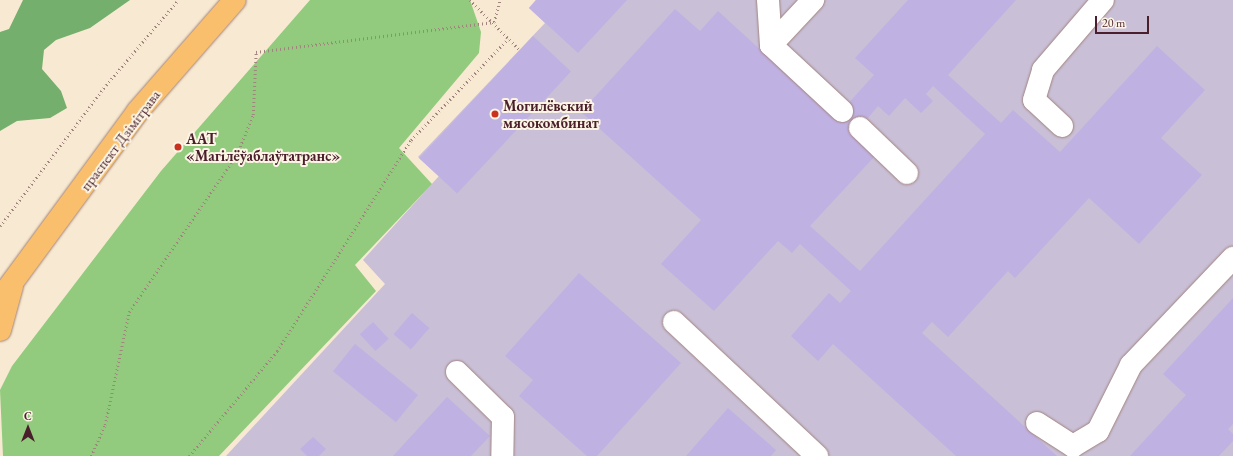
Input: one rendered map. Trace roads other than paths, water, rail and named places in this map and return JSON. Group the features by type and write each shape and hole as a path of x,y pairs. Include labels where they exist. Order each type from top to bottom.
{"main road":[{"name":"праспект Дзімітрава","path":"6,293 138,111 235,0"},
{"path":"0,330 6,293"}],"lane":[{"path":"768,0 771,45 842,111"},
{"path":"771,45 812,0"},
{"path":"1062,126 1034,100 1043,70 1103,0"},
{"path":"860,128 907,173"},
{"path":"1037,423 1073,446 1098,431 1131,365 1233,258"},
{"path":"674,322 816,456"},
{"path":"457,372 503,417 502,456"}],"place":[{"name":"Могилёвский мясокомбинат","path":"495,114"},
{"name":"ААТ «Магілёўаблаўтатранс»","path":"178,147"}]}
